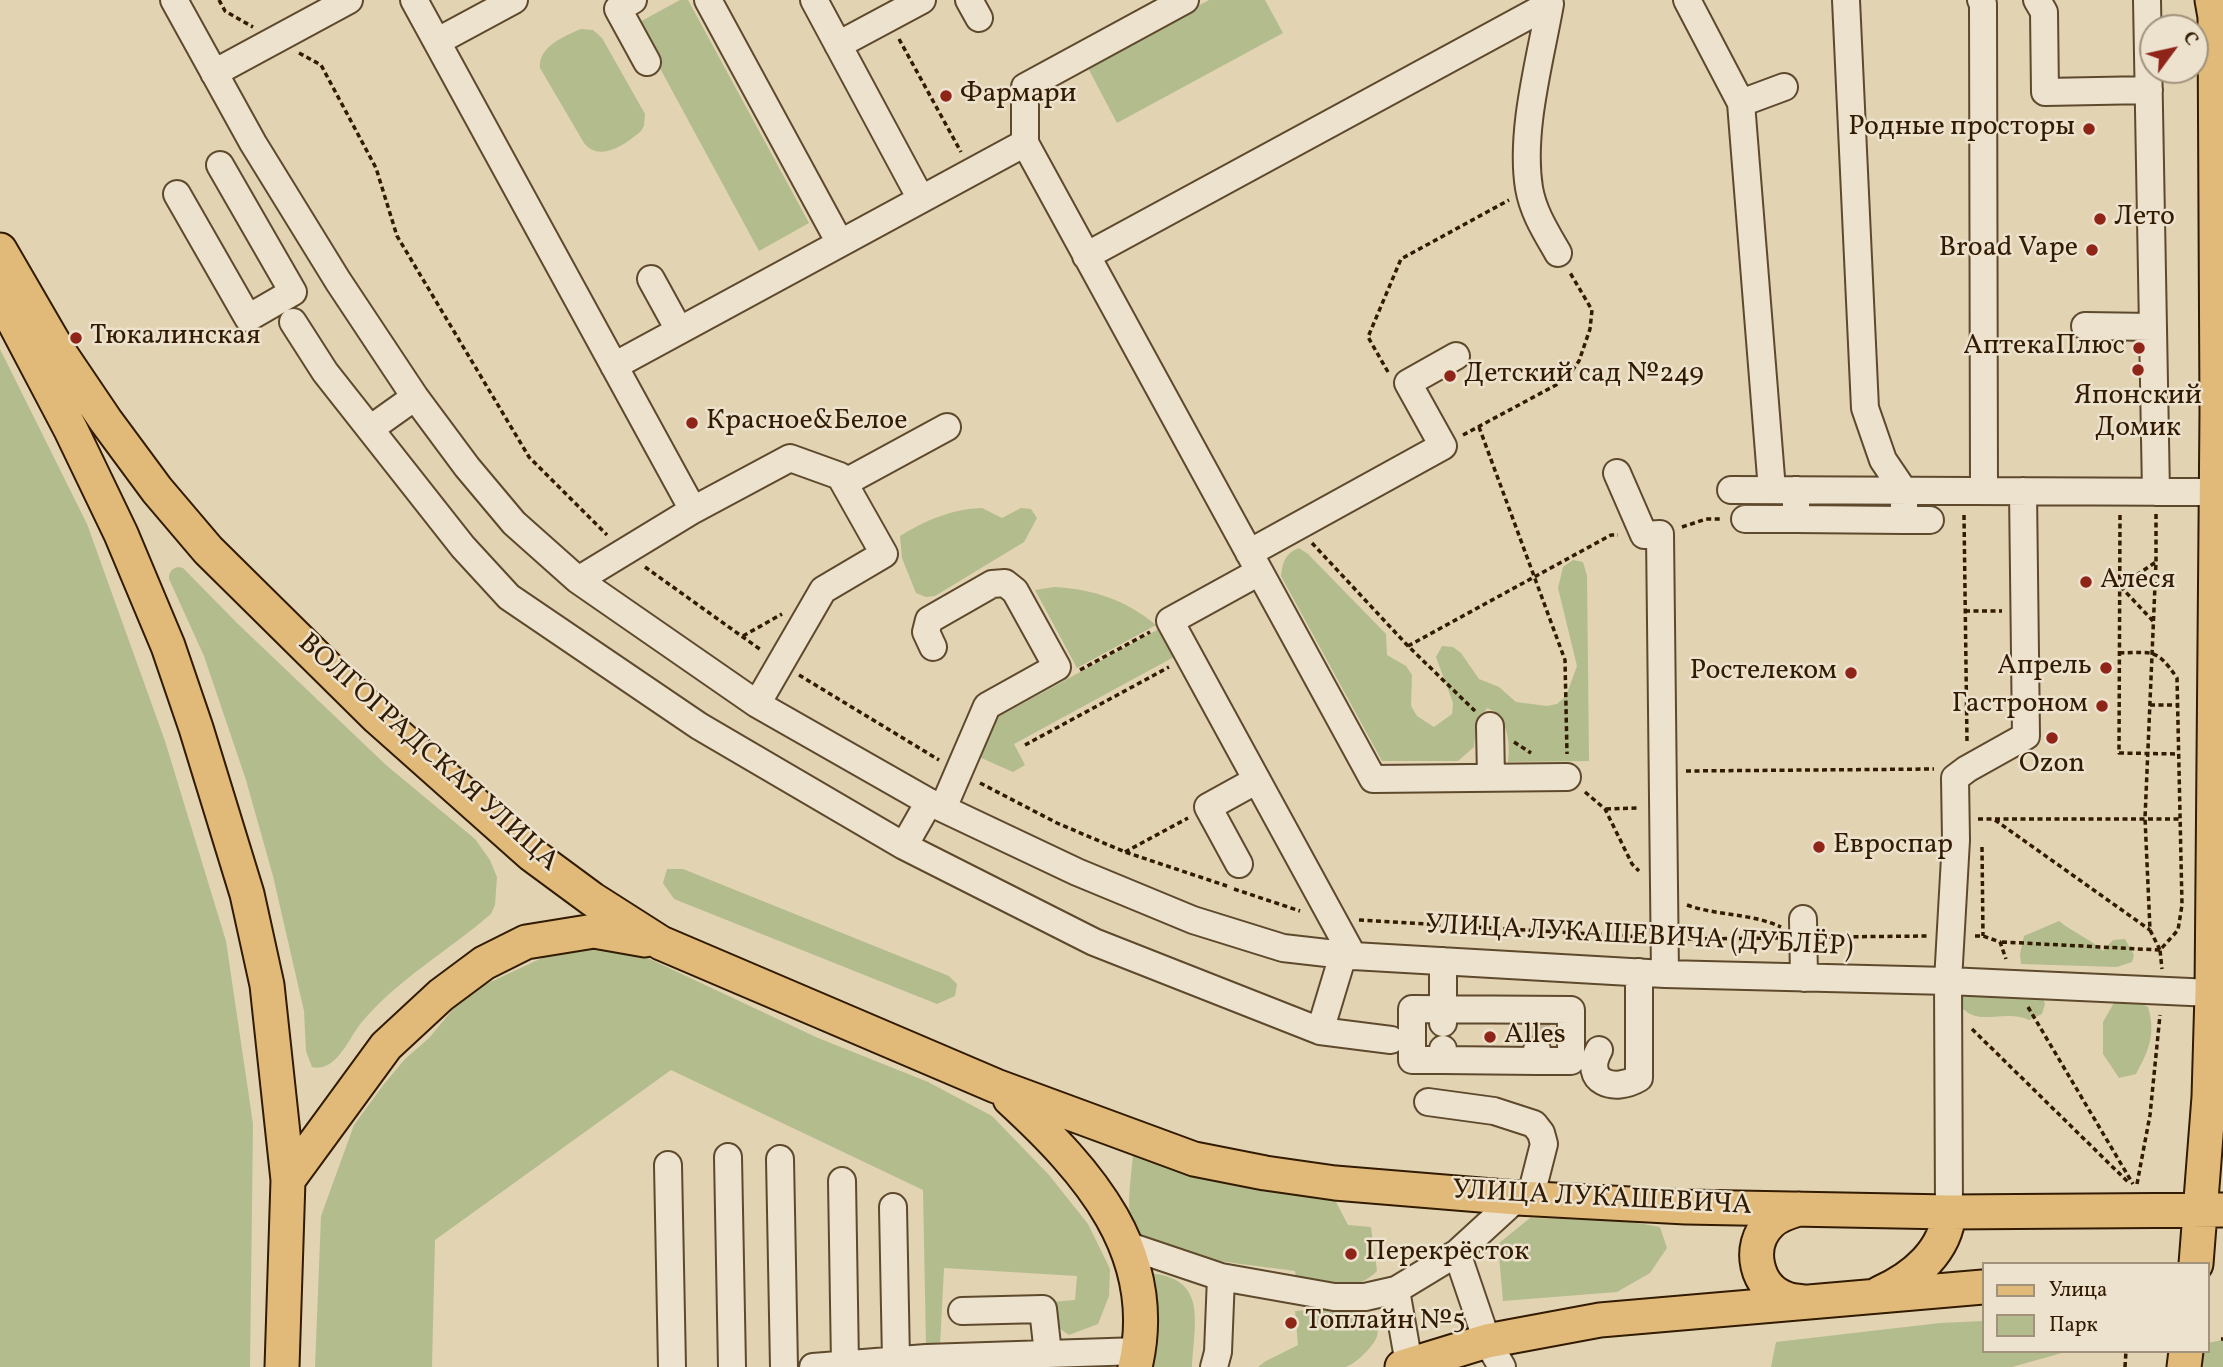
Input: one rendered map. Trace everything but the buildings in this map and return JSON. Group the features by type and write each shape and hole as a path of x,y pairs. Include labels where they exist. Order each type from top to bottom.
{"main road":[{"path":"2209,32 2213,0"},
{"path":"2197,1262 2212,1210 2209,1097 2218,898 2216,492 2220,166 2208,84"},
{"name":"ВОЛГОГРАДСКАЯ УЛИЦА","path":"0,250 38,318 106,421 156,490 208,550 378,718 531,854 592,899 661,943 996,1086"},
{"path":"0,295 71,430 121,534 168,646 247,894 267,985 288,1180 282,1367"},
{"path":"288,1180 386,1046 441,995 484,963 526,942 594,931 661,943"},
{"path":"996,1086 1051,1137 1087,1178 1113,1216 1136,1276 1140,1300 1137,1359"},
{"name":"УЛИЦА ЛУКАШЕВИЧА","path":"996,1086 1194,1159 1335,1183 1523,1198 1686,1207 1949,1212 2212,1210"},
{"path":"1801,1209 1783,1213 1769,1224 1759,1239 1756,1257 1760,1275 1771,1289 1786,1299 1804,1302"},
{"path":"1871,1296 1899,1284 1922,1266 1939,1243 1949,1212"},
{"path":"1406,1366 1494,1354 1600,1320 1982,1287"}],"street":[{"name":"УЛИЦА ЛУКАШЕВИЧА (ДУБЛЁР)","path":"174,0 253,143 338,281 415,397 467,467 514,523 578,580 757,704 936,805 1077,872 1193,920 1283,948 1348,955 1538,967 1804,978 2163,989 2216,978"},
{"path":"414,0 693,510"},
{"path":"438,41 514,0"},
{"path":"633,0 618,9 647,62"},
{"path":"708,0 840,243"},
{"path":"814,0 921,199"},
{"path":"838,45 922,0"},
{"path":"1185,0 1026,87 1024,143 1373,779 1567,777"},
{"path":"1687,0 1741,103 1784,490 1796,519"},
{"path":"1745,519 1917,520 1905,491 1884,460 1865,408 1846,0"},
{"path":"1974,491 1981,0"},
{"path":"2037,0 2044,12 2045,92 2139,76"},
{"path":"214,72 345,1"},
{"path":"1086,256 1549,2"},
{"path":"1549,2 1530,120 1529,188 1537,215 1558,253"},
{"path":"2150,84 2156,492"},
{"path":"1741,103 1784,87"},
{"path":"614,366 1024,143"},
{"path":"177,194 248,318 293,292 220,166"},
{"path":"651,279 679,330"},
{"path":"293,322 325,372 463,547 509,597 699,726 904,846 1094,942 1320,1031 1391,1040"},
{"path":"2085,326 2153,327"},
{"path":"1320,1031 1348,955 1170,621 1254,562 1296,527 1443,446 1408,383 1456,356"},
{"path":"370,429 415,397"},
{"path":"844,483 947,427"},
{"path":"578,580 693,510 790,458 840,477 884,554 823,590 757,704"},
{"path":"1599,1050 1593,1062 1595,1074 1603,1083 1629,1084 1639,1078 1664,896 1660,534 1644,534 1617,473"},
{"path":"1731,490 2216,492"},
{"path":"1949,1212 1948,981 1955,778 2025,736 2023,491"},
{"path":"904,846 958,772 987,706 1057,667 1015,591 1005,583 992,584 929,620 926,632 933,647"},
{"path":"1490,726 1491,778"},
{"path":"1239,864 1208,807 1257,780"},
{"path":"1803,919 1804,978"},
{"path":"1443,961 1443,1035"},
{"path":"1537,1036 1538,967"},
{"path":"1443,1035 1537,1036"},
{"path":"1443,1035 1537,1036"},
{"path":"1126,1245 1220,1277 1335,1297 1365,1297 1396,1290 1457,1253 1523,1198 1544,1143 1534,1124 1494,1111 1428,1102"},
{"path":"728,1157 732,1367"},
{"path":"780,1159 784,1367"},
{"path":"668,1165 672,1367"},
{"path":"842,1181 851,1365"},
{"path":"893,1207 896,1360"},
{"path":"1457,1253 1494,1354"},
{"path":"1214,1367 1218,1352 1220,1277"},
{"path":"1396,1290 1406,1366"},
{"path":"962,1311 1043,1309 1048,1354"},
{"path":"813,1367 896,1360 1048,1354 1137,1359"}],"path":[{"path":"219,0 225,11 321,65 376,168 397,236 529,457 623,552 780,664 958,772 1057,823 1125,852 1208,807"},
{"path":"888,18 971,171"},
{"path":"1408,383 1393,380 1368,337 1401,259 1529,188"},
{"path":"1558,253 1592,310 1590,329 1579,361 1569,375 1556,385 1479,427 1566,660 1567,777"},
{"path":"1663,771 1967,769 1965,611 1974,491"},
{"path":"2120,492 2119,753 2178,754"},
{"path":"2136,1189 2150,1115 2163,989 2160,950 2150,930 2145,818 2156,562 2156,492"},
{"path":"1660,534 1706,519 1745,519"},
{"path":"1296,527 1408,646 1490,726"},
{"path":"1408,646 1611,534"},
{"path":"2120,586 2156,562"},
{"path":"2120,586 2153,621"},
{"path":"1965,611 2024,611"},
{"path":"1057,667 1077,671 1170,621"},
{"path":"2119,653 2152,652 2164,659 2177,678 2181,918 2178,930 2160,950"},
{"path":"1025,745 1189,656"},
{"path":"2150,705 2178,705"},
{"path":"1663,808 1605,809 1633,864 1664,896 1702,910 1764,919"},
{"path":"1993,819 2150,930"},
{"path":"1955,820 2179,819"},
{"path":"1983,936 2000,942 2160,950"},
{"path":"2000,942 2015,984 2136,1189"},
{"path":"1948,1016 1971,1029 2136,1189"}],"green space":[{"path":"680,0 688,0 809,223 759,251 636,24"},
{"path":"1209,0 1265,0 1283,33 1117,123 1087,66"},
{"path":"581,29 593,30 602,38 645,114 641,131 621,146 605,151 590,149 584,143 540,68 543,54 553,43"},
{"path":"0,349 87,524 165,741 226,941 253,1124 250,1367 0,1367"},
{"path":"982,508 1002,518 1021,508 1031,509 1037,518 1024,542 935,596 926,597 916,593 902,558 900,536 940,516"},
{"path":"1299,548 1386,634 1387,655 1406,666 1412,675 1411,706 1417,716 1434,727 1452,714 1453,703 1436,657 1442,646 1453,647 1461,653 1479,679 1499,687 1516,702 1547,706 1557,704 1566,696 1577,666 1558,588 1563,567 1573,560 1583,562 1587,576 1589,761 1508,762 1506,730 1499,716 1487,708 1476,727 1474,747 1458,761 1382,761 1281,576 1286,559"},
{"path":"178,567 183,568 386,765 475,839 490,860 497,877 495,905 491,914 375,1007 341,1053 328,1065 312,1067 306,1051 304,1011 273,876 246,780 204,656 169,579 171,571"},
{"path":"1054,587 1082,590 1108,597 1145,616 1156,625 1077,668 1035,590"},
{"path":"1168,624 1183,652 1014,744 1025,765 1013,772 979,757 996,718"},
{"path":"667,869 683,869 949,976 957,984 955,996 937,1004 674,899 663,883"},
{"path":"2059,921 2103,951 2113,940 2125,939 2134,955 2132,962 2117,967 2021,964 2024,936"},
{"path":"596,946 637,953 818,1038 928,1082 992,1116 1049,1175 1088,1224 1110,1269 1109,1296 1098,1324 1069,1335 1052,1323 1051,1302 1075,1300 1077,1276 944,1268 940,1346 926,1345 923,1190 671,1070 435,1240 432,1367 315,1367 321,1216 354,1125 405,1059 429,1038 454,1008 482,986 559,950"},
{"path":"1962,991 2041,994 2045,1004 2042,1014 2029,1020 2009,1016 1980,1017 1963,1009 1956,999"},
{"path":"2132,999 2148,1007 2150,1042 2136,1074 2119,1078 2103,1054 2103,1022 2115,1001"},
{"path":"1133,1155 1172,1167 1334,1198 1348,1225 1371,1227 1377,1271 1359,1283 1329,1286 1297,1282 1295,1271 1232,1263 1161,1246 1144,1236 1133,1225 1129,1201"},
{"path":"1530,1218 1626,1221 1660,1227 1667,1248 1650,1273 1617,1292 1503,1301 1498,1244"},
{"path":"1143,1273 1164,1276 1178,1282 1188,1291 1195,1316 1192,1367 1143,1367"},
{"path":"1335,1308 1363,1315 1376,1325 1378,1332 1375,1341 1357,1360 1345,1367 1258,1367 1298,1345 1295,1311"},
{"path":"1982,1321 1982,1353 2062,1353 2012,1367 1771,1367 1776,1342 1940,1323"},
{"path":"2223,1340 2223,1367 2201,1367 2199,1353 2209,1353 2209,1343"}],"tunnel":[{"path":"1537,1024 1537,1050"}],"place":[{"name":"Фармари","path":"946,96"},
{"name":"Родные просторы","path":"2089,129"},
{"name":"Лето","path":"2100,219"},
{"name":"Broad Vape","path":"2092,250"},
{"name":"Тюкалинская","path":"76,338"},
{"name":"АптекаПлюс","path":"2139,348"},
{"name":"Японский Домик","path":"2138,370"},
{"name":"Детский сад №249","path":"1450,376"},
{"name":"Красное&Белое","path":"692,423"},
{"name":"Алеся","path":"2086,582"},
{"name":"Апрель","path":"2106,668"},
{"name":"Ростелеком","path":"1851,673"},
{"name":"Гастроном","path":"2102,706"},
{"name":"Ozon","path":"2052,738"},
{"name":"Евроспар","path":"1819,847"},
{"name":"Alles","path":"1490,1037"},
{"name":"Перекрёсток","path":"1351,1254"},
{"name":"Топлайн №5","path":"1291,1323"}]}
